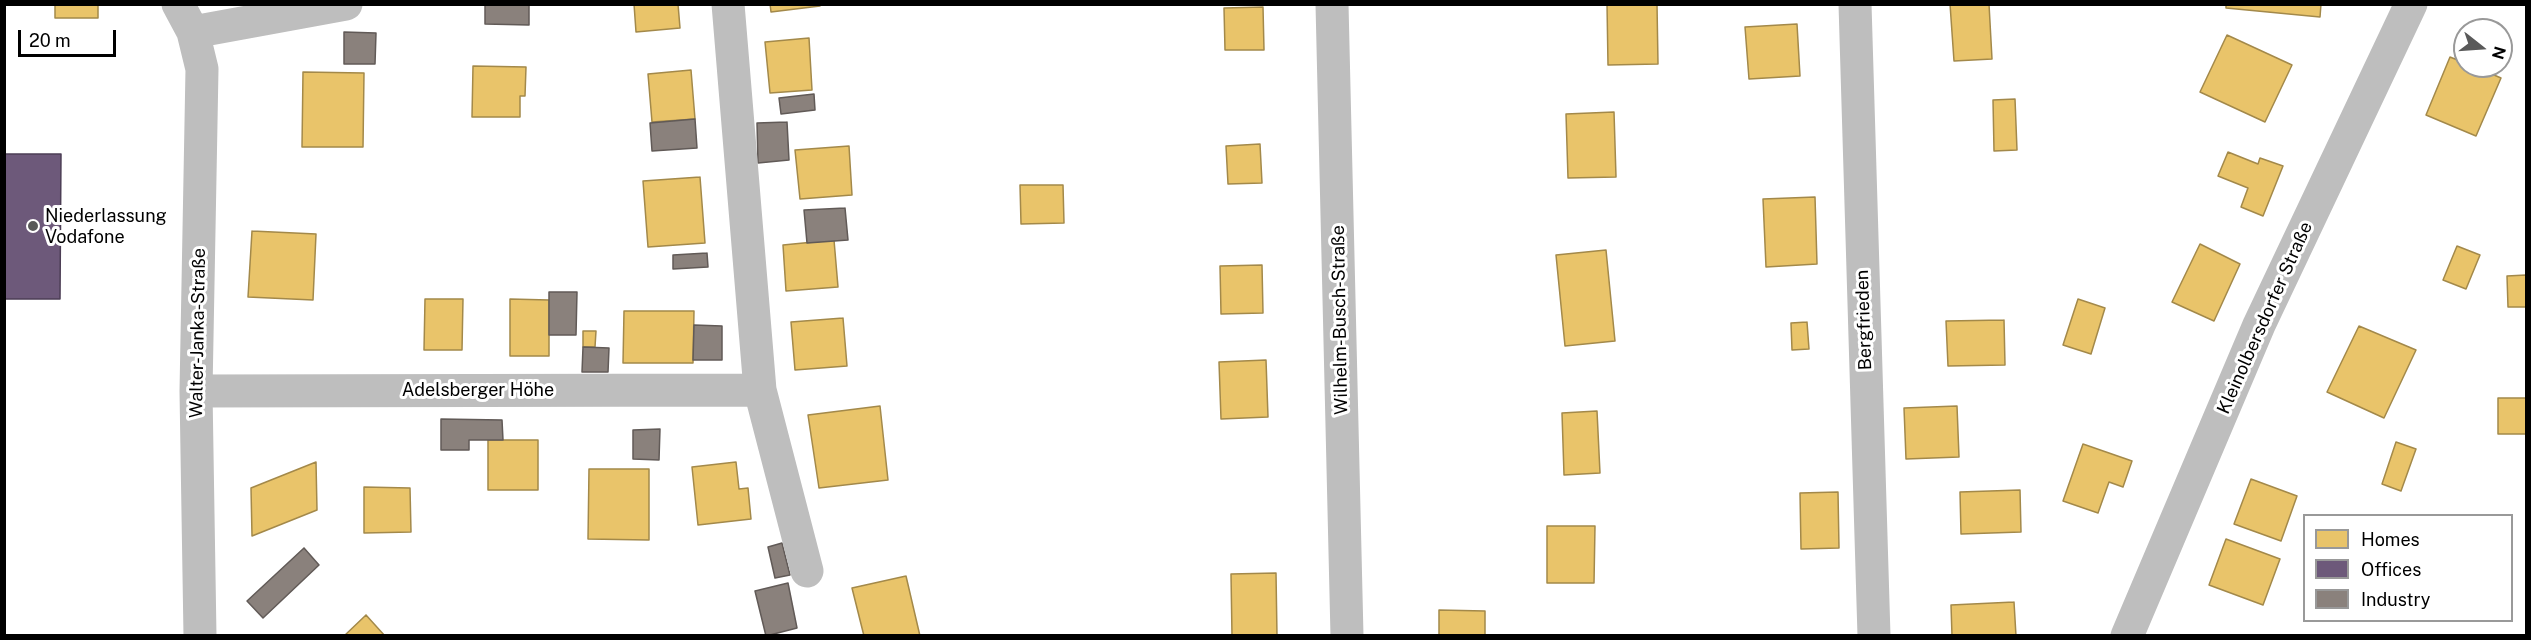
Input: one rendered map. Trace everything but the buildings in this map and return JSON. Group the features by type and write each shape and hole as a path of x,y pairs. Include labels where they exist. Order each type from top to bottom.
{"street":[{"name":"Walter-Janka-Straße","path":"200,636 196,391 202,69 186,18 346,4"},
{"path":"728,4 760,390 807,572"},
{"name":"Wilhelm-Busch-Straße","path":"1332,4 1347,636"},
{"name":"Bergfrieden","path":"1855,4 1874,636"},
{"name":"Kleinolbersdorfer Straße","path":"2127,636 2259,325 2411,4"},
{"name":"Adelsberger Höhe","path":"196,391 760,390"}],"place":[{"name":"Niederlassung Vodafone","path":"33,226"}]}
